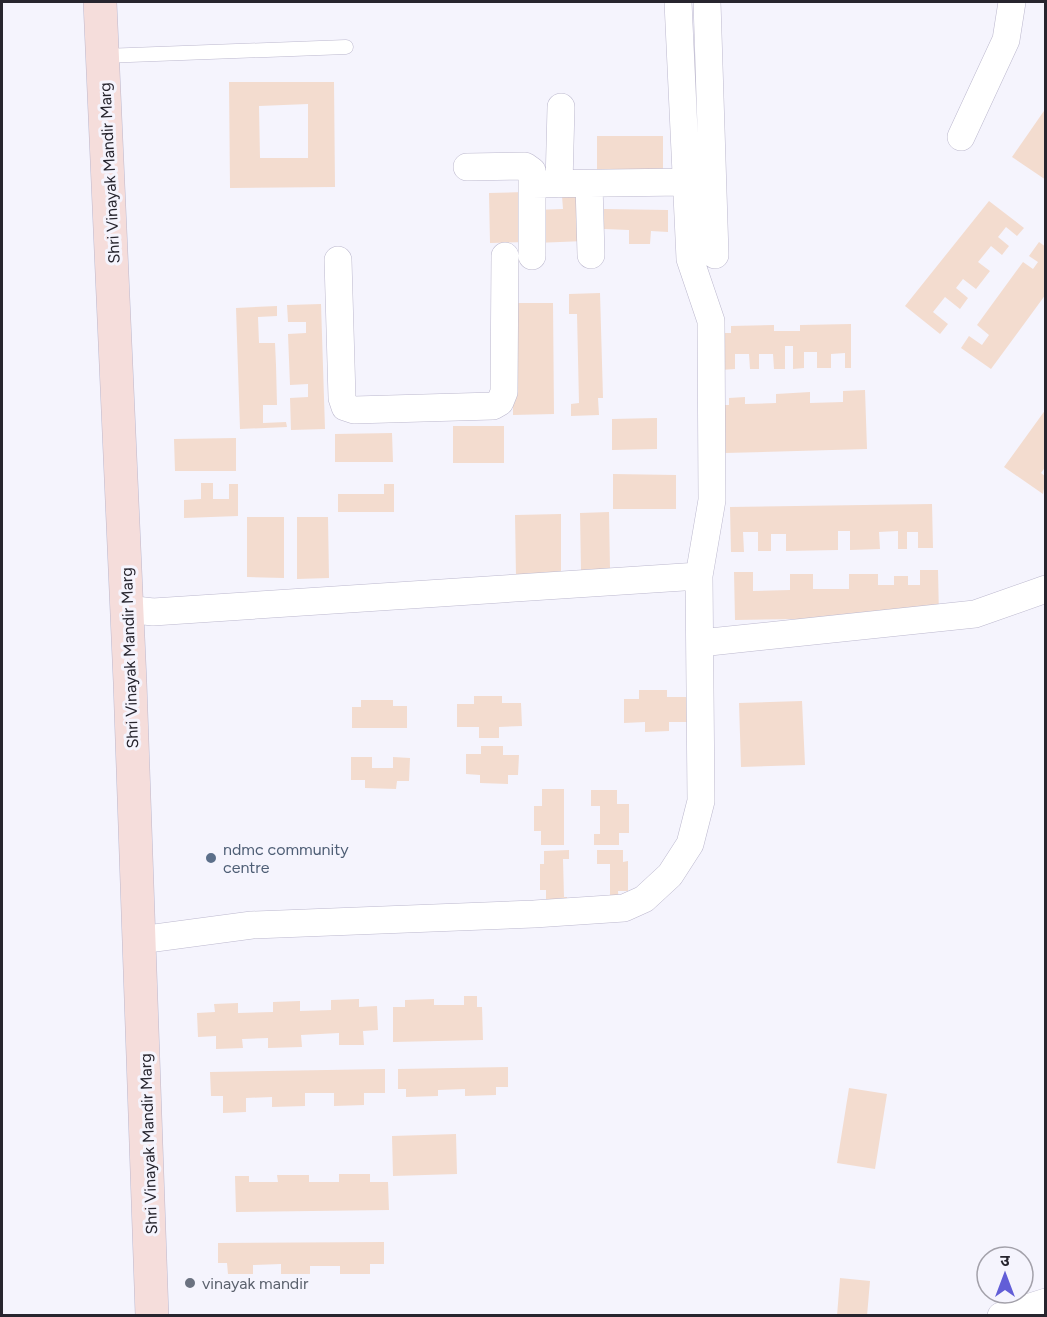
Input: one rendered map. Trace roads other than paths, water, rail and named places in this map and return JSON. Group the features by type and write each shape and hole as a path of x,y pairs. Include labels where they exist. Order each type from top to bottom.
{"street":[{"name":"Shri Vinayak Mandir Marg","path":"100,2 128,609 153,1316"},
{"path":"140,940 252,925 624,908 644,899 670,875 690,844 701,801 699,576 712,500 711,321 702,257 685,182 678,2"},
{"path":"702,257 707,2"},
{"path":"961,137 1006,40 1012,2"},
{"path":"559,184 561,107"},
{"path":"467,168 525,166 532,171 532,256"},
{"path":"532,184 685,182"},
{"path":"589,184 591,255"},
{"path":"338,260 342,398 345,407 354,410 415,410 493,406 500,402 504,392 505,256"},
{"path":"128,609 153,612 699,576"},
{"path":"700,643 975,614 1046,589"},
{"path":"1001,1316 1046,1302"}],"lane":[{"path":"103,56 346,47"}],"place":[{"name":"ndmc community centre","path":"211,858"},
{"name":"vinayak mandir","path":"190,1283"}]}
